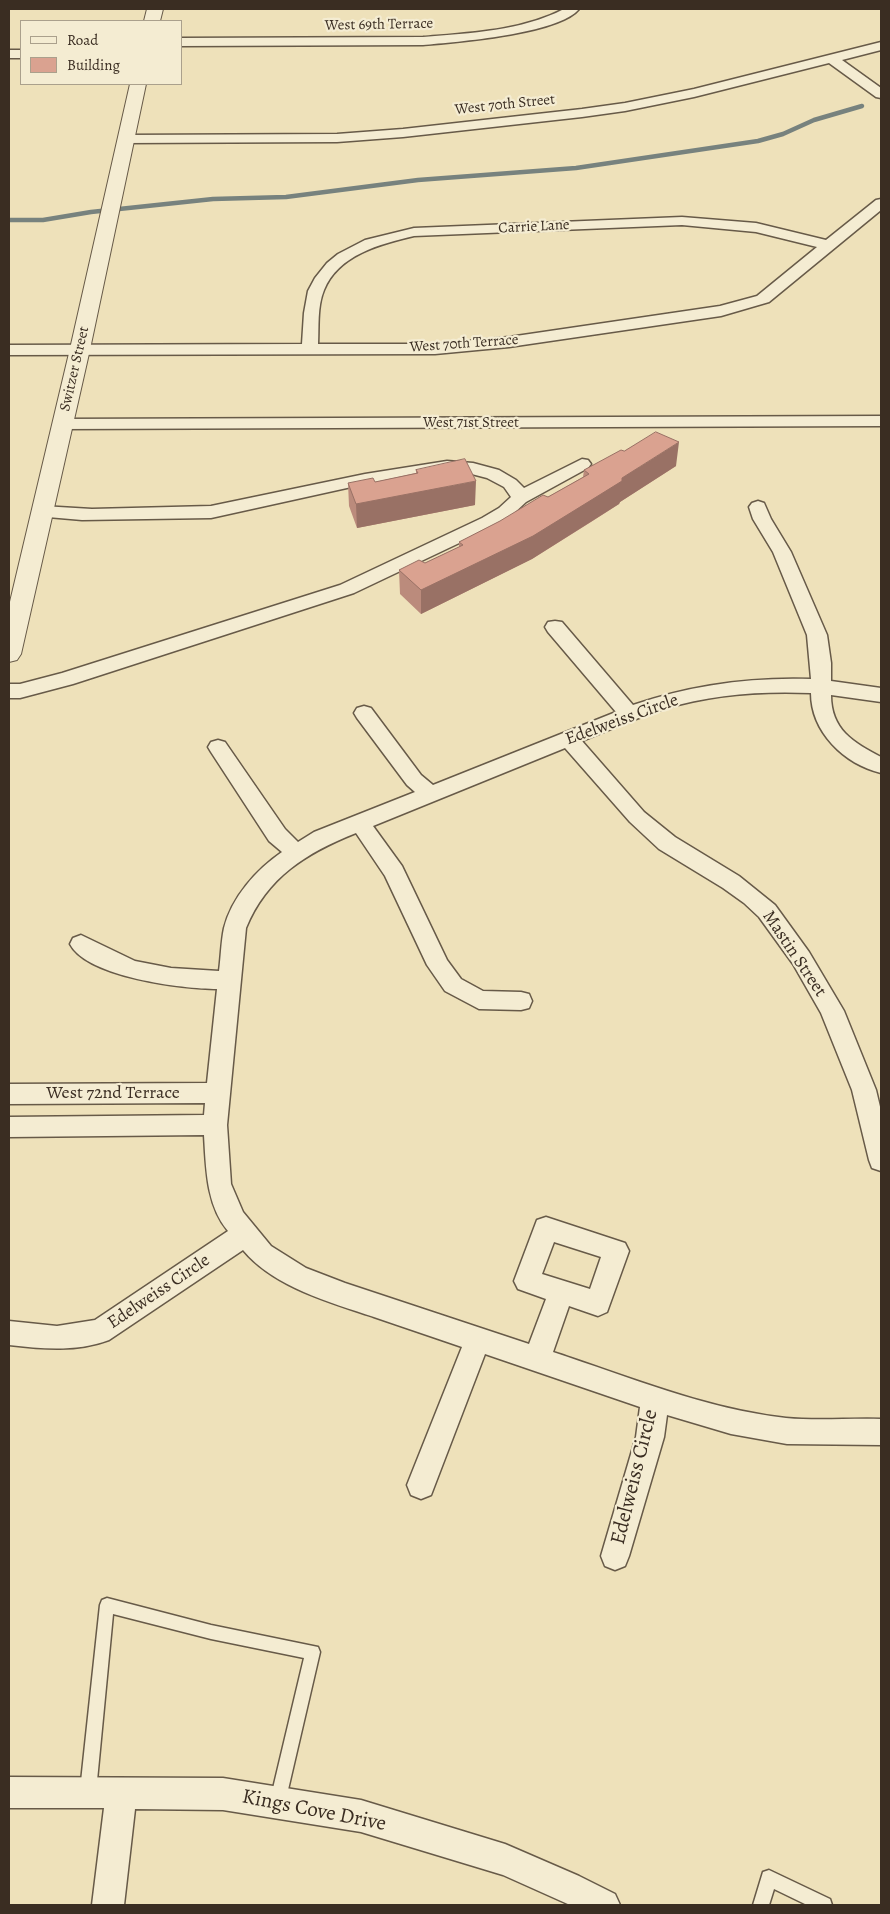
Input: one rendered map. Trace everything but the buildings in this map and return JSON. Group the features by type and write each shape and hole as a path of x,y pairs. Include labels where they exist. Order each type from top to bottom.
{"street":[{"name":"West 69th Terrace","path":"182,42 424,42 476,36 535,25 559,17 573,9"},
{"name":"West 70th Street","path":"126,139 337,138 403,133 573,114 662,100 881,46"},
{"path":"832,59 881,94"},
{"name":"Switzer Street","path":"9,654 80,349 138,85"},
{"name":"West 70th Terrace","path":"9,350 435,349 468,347 721,311 763,299 881,204"},
{"name":"Carrie Lane","path":"310,349 314,301 322,279 329,270 358,249 400,235 424,232 701,221 739,223 772,229 828,246"},
{"name":"West 71st Street","path":"62,424 881,421"},
{"path":"9,692 66,679 347,589 384,574 478,527 514,505 520,498 582,464"},
{"path":"42,512 60,514 189,514 211,512 369,478 456,466 478,469 501,478 518,490 520,498"},
{"path":"758,507 762,520 782,552 816,635 820,663 821,704 827,725 838,739 857,753 881,766"},
{"path":"555,627 629,714"},
{"name":"Edelweiss Circle","path":"881,695 844,687 747,685 706,691 670,700 629,714 322,838 296,852 272,869 252,893 242,910 235,928 215,1125 219,1184 233,1219 262,1254 297,1276 341,1294 478,1340 655,1399 731,1421 786,1431 881,1432"},
{"path":"364,714 414,780 431,794"},
{"name":"Mastin Street","path":"569,739 644,824 667,843 731,882 767,911 800,958 832,1011 864,1090 881,1160"},
{"path":"218,748 277,835 296,852"},
{"path":"360,823 394,872 438,965 453,985 480,1000 521,1001"},
{"path":"81,944 95,954 130,968 162,977 229,980"},
{"name":"West 72nd Terrace","path":"9,1094 218,1093"},
{"name":"West 72nd Terrace","path":"9,1127 215,1125"},
{"name":"Edelweiss Circle","path":"9,1333 57,1338 100,1331 245,1234"},
{"path":"538,1359 560,1292"},
{"path":"421,1485 478,1340"},
{"name":"Edelweiss Circle","path":"615,1556 650,1437 655,1399"},
{"name":"Kings Cove Drive","path":"9,1792 223,1794 361,1816 505,1860 604,1905"},
{"path":"108,1905 121,1793"}],"lane":[{"path":"87,1793 107,1605 211,1632 313,1652 278,1803"},
{"path":"761,1905 769,1878 824,1905"}],"waterway":[{"path":"9,220 43,220 91,212 213,199 286,197 418,180 576,168 758,141 783,134 814,120 862,106"}]}
